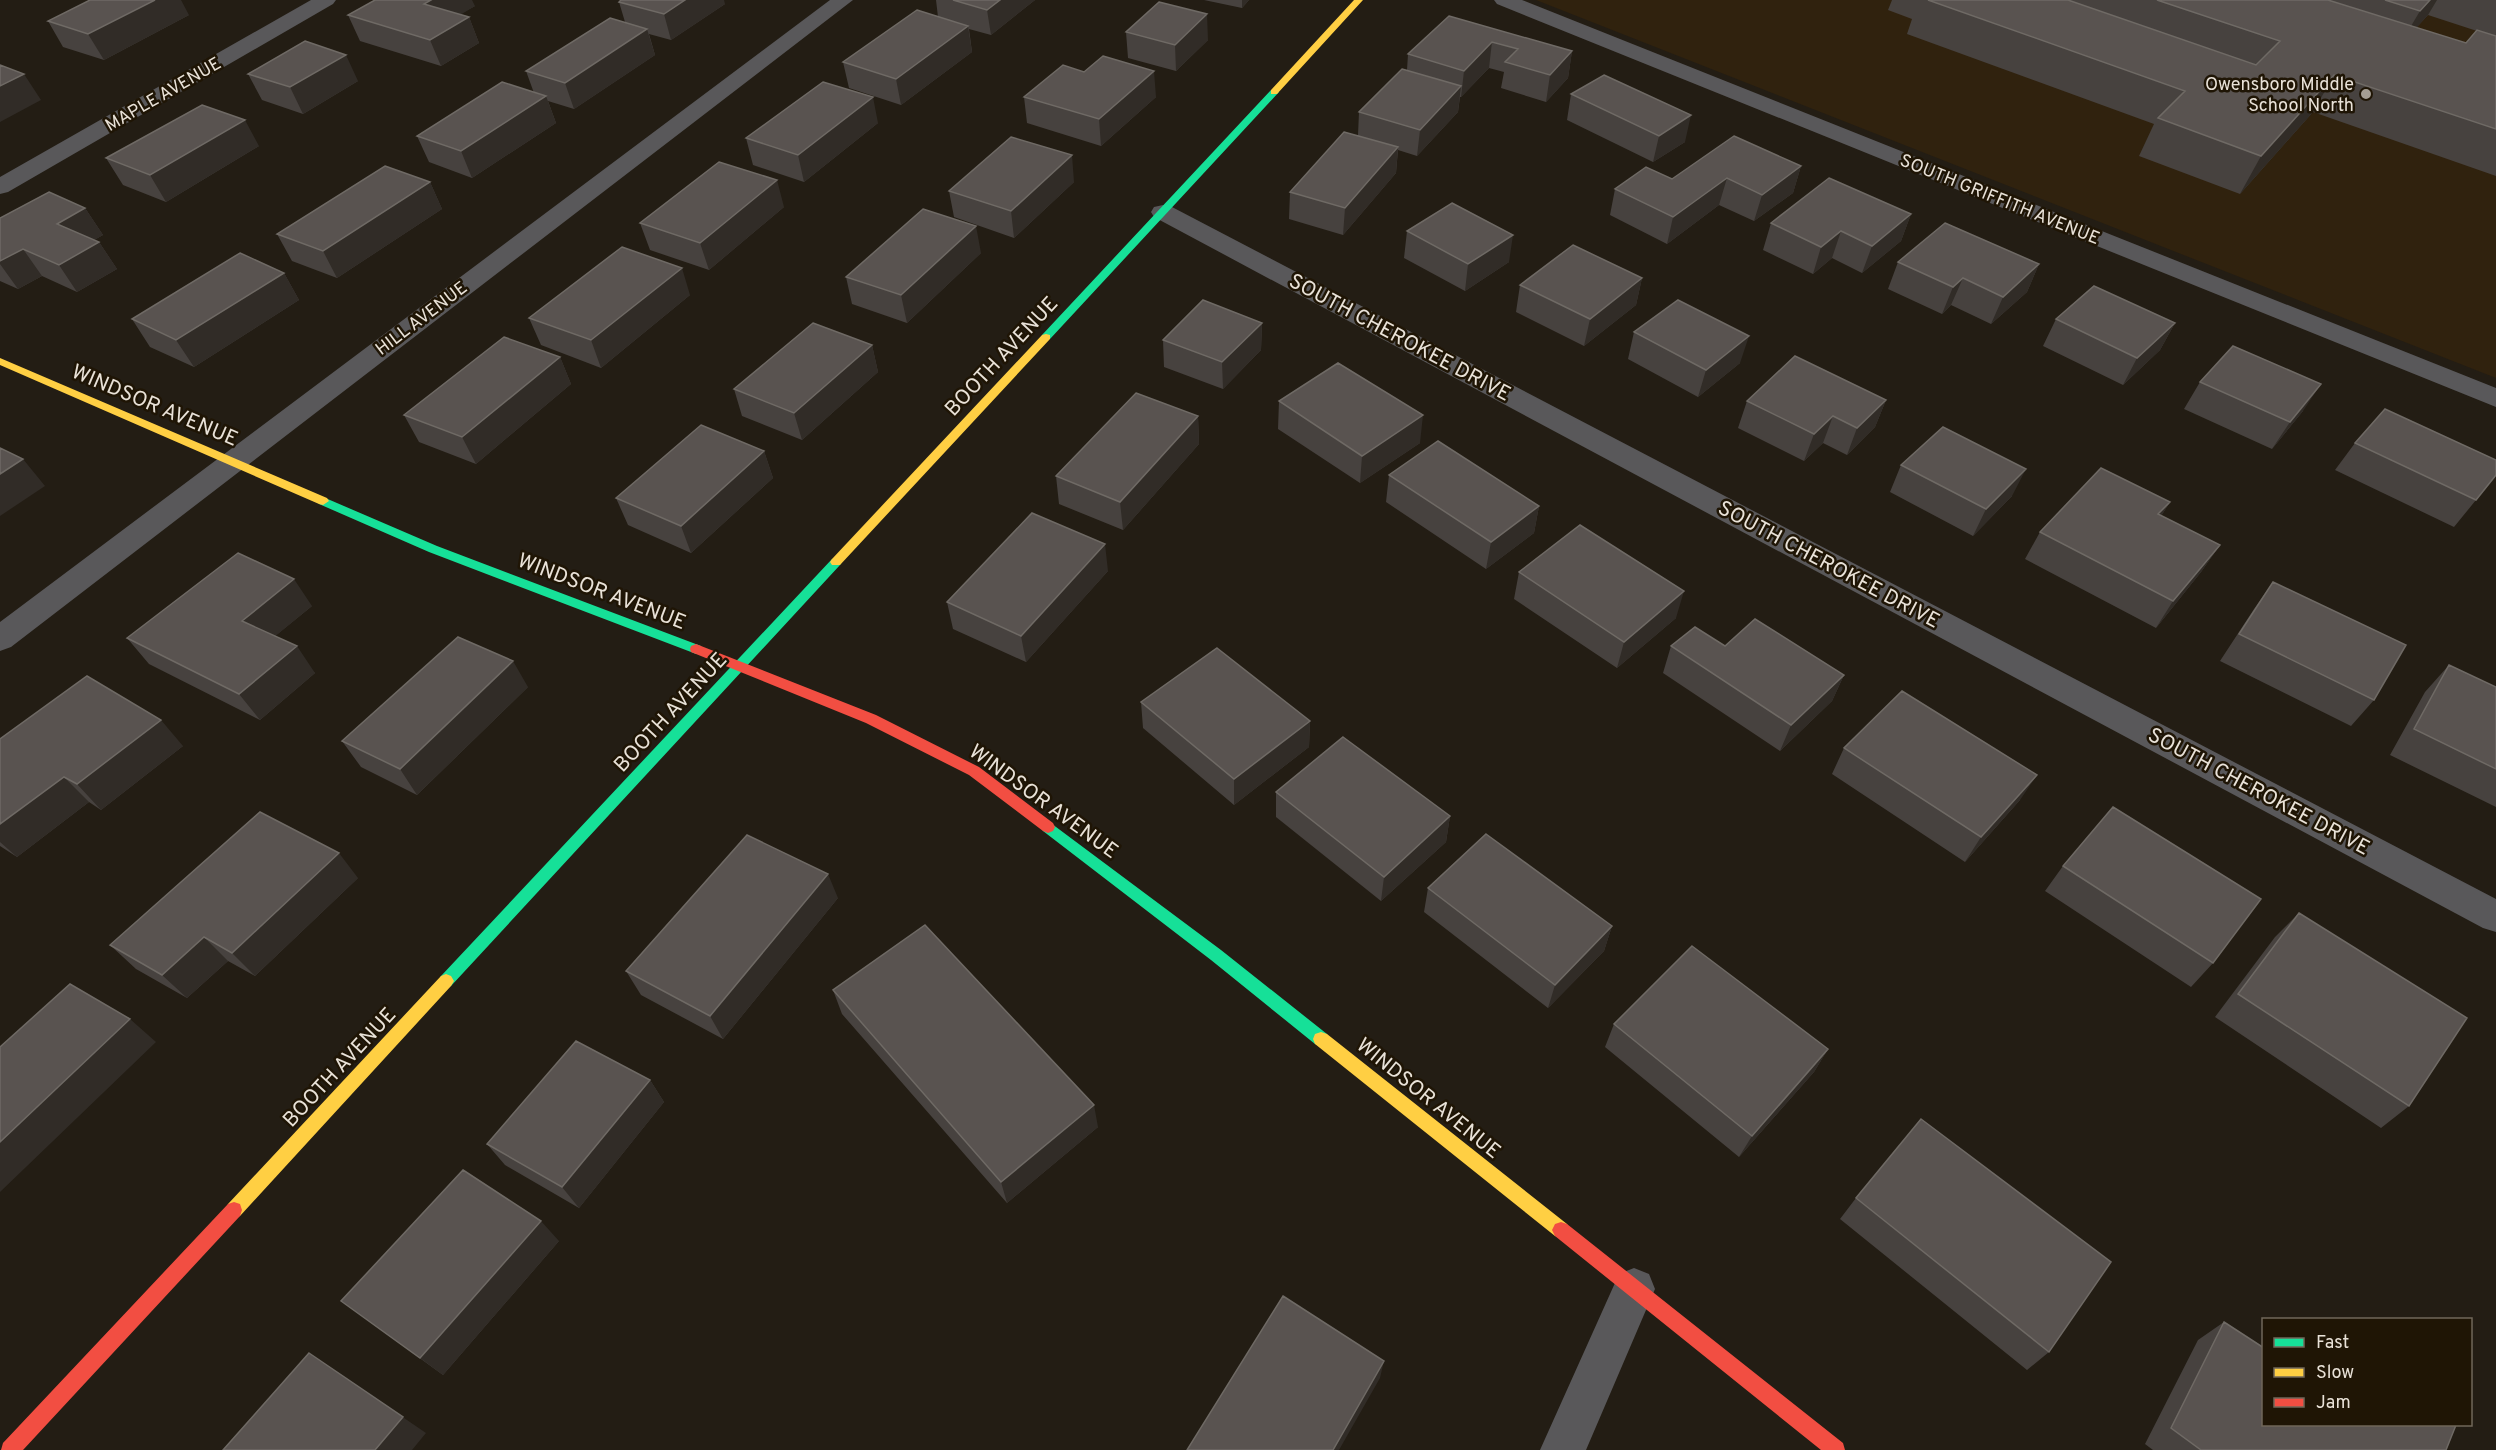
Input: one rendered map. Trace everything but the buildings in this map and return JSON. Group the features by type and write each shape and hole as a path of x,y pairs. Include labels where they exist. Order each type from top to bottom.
{"street":[{"name":"MAPLE AVENUE","path":"0,187 326,0"},
{"name":"HILL AVENUE","path":"0,639 843,0"},
{"name":"BOOTH AVENUE","path":"10,1450 1359,0"},
{"name":"SOUTH GRIFFITH AVENUE","path":"1504,0 2496,398"},
{"name":"SOUTH CHEROKEE DRIVE","path":"1163,212 2496,917"},
{"name":"WINDSOR AVENUE","path":"0,361 433,549 741,666 871,719 974,771 1216,955 1836,1450"},
{"path":"1563,1450 1634,1289"}],"shaded area":[{"path":"1536,0 2496,0 2496,378"}],"traffic: fast":[{"path":"1046,337 1274,92"},
{"path":"323,501 433,549 696,649"},
{"path":"446,981 836,562"},
{"path":"1048,827 1216,955 1321,1039"}],"traffic: slow":[{"path":"1274,92 1359,0"},
{"path":"836,562 1046,337"},
{"path":"0,361 323,501"},
{"path":"234,1210 446,981"},
{"path":"1321,1039 1561,1230"}],"traffic: jam":[{"path":"696,649 871,719 974,771 1048,827"},
{"path":"10,1450 234,1210"},
{"path":"1561,1230 1836,1450"}],"place":[{"name":"Owensboro Middle School North","path":"2366,94"}]}
